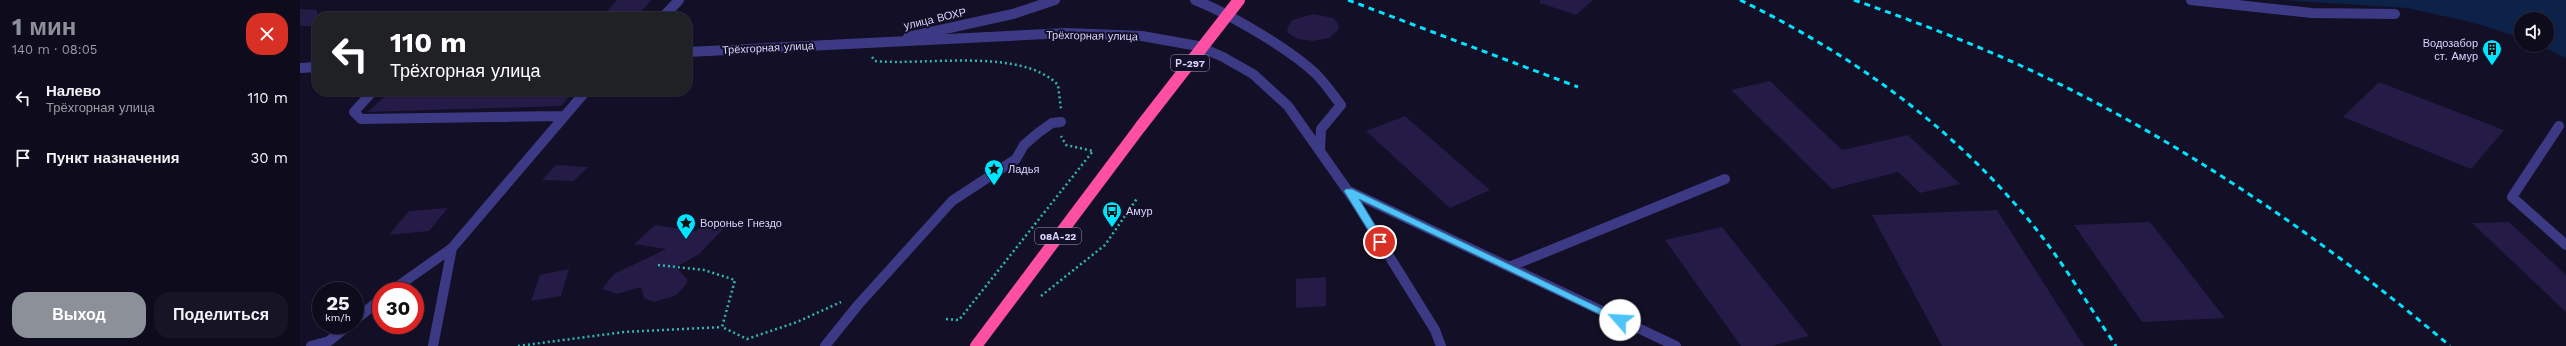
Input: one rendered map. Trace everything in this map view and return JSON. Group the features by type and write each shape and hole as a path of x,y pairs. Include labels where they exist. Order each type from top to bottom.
{"highway":[{"name":"Р-297","path":"1141,126 1239,0"},
{"name":"08А-22","path":"976,346 1141,126"}],"street":[{"path":"668,12 679,0"},
{"name":"улица ВОХР","path":"890,42 930,30 1013,14 1055,0"},
{"path":"1195,0 1215,8 1291,55 1316,74 1341,105 1321,129 1320,148"},
{"path":"2191,0 2312,13 2394,14"},
{"name":"Трёхгорная улица","path":"692,52 1066,34 1129,34 1178,42 1214,52 1242,67 1274,90 1320,148 1349,191 1435,330 1441,346"},
{"path":"300,68 312,68"},
{"path":"368,96 354,112 361,119 564,116"},
{"path":"405,282 452,248 582,96"},
{"path":"825,346 858,305 952,201 980,181 999,172 1016,160 1024,145 1038,133 1052,123 1061,122"},
{"path":"2559,126 2512,197 2566,245"},
{"path":"1509,267 1726,179"},
{"path":"1349,191 1676,346"},
{"path":"433,346 452,248"},
{"path":"364,313 372,306"},
{"path":"311,346 329,341 338,334"}],"path":[{"path":"1041,296 1105,245 1138,197"},
{"path":"658,265 704,270 735,280 722,328"},
{"path":"518,346 624,332 722,328 747,339 797,322 848,299"}],"water":[{"path":"2282,0 2566,0 2566,58 2554,52 2554,12 2514,12 2514,36 2475,23 2407,8"}],"building":[{"path":"617,0 651,0 641,12 606,12"},
{"path":"1540,0 1593,0 1576,15 1540,3"},
{"path":"300,9 317,10 317,12 312,12 312,26 300,26"},
{"path":"1313,14 1334,18 1339,26 1338,30 1329,38 1313,41 1298,39 1288,33 1287,29 1292,20"},
{"path":"1770,81 1842,150 1908,135 1960,184 1920,193 1898,172 1832,189 1731,90"},
{"path":"2379,82 2504,130 2471,169 2343,117"},
{"path":"385,96 570,96 561,106 368,112"},
{"path":"1405,116 1490,190 1450,208 1366,131"},
{"path":"556,165 588,167 574,181 542,180"},
{"path":"448,208 429,231 389,235 409,211"},
{"path":"1997,210 2084,346 1942,346 1872,215"},
{"path":"730,222 699,254 676,267 687,279 687,283 677,295 654,302 644,298 641,287 617,294 602,289 614,274 666,249 634,244 655,225 695,231 704,225"},
{"path":"2150,222 2225,318 2142,322 2074,225"},
{"path":"2509,222 2566,275 2566,312 2472,223"},
{"path":"1722,227 1809,336 1771,346 1741,346 1665,240"},
{"path":"569,269 561,296 531,301 540,275"},
{"path":"1326,277 1326,306 1296,308 1296,279"}],"railway":[{"path":"1348,0 1578,87"},
{"path":"1740,0 1782,21 1861,69 1898,96 1969,155 2001,188 2043,238 2065,268 2116,346"},
{"path":"1854,0 1951,36 2022,66 2098,104 2151,133 2255,198 2306,234 2356,270 2450,346"}],"place":[{"name":"Водозабор ст. Амур","path":"2492,66"},
{"name":"Ладья","path":"994,186"},
{"name":"Амур","path":"1112,228"},
{"name":"Воронье Гнездо","path":"686,240"}],"route":[{"path":"1380,242 1349,191 1620,320"}]}
